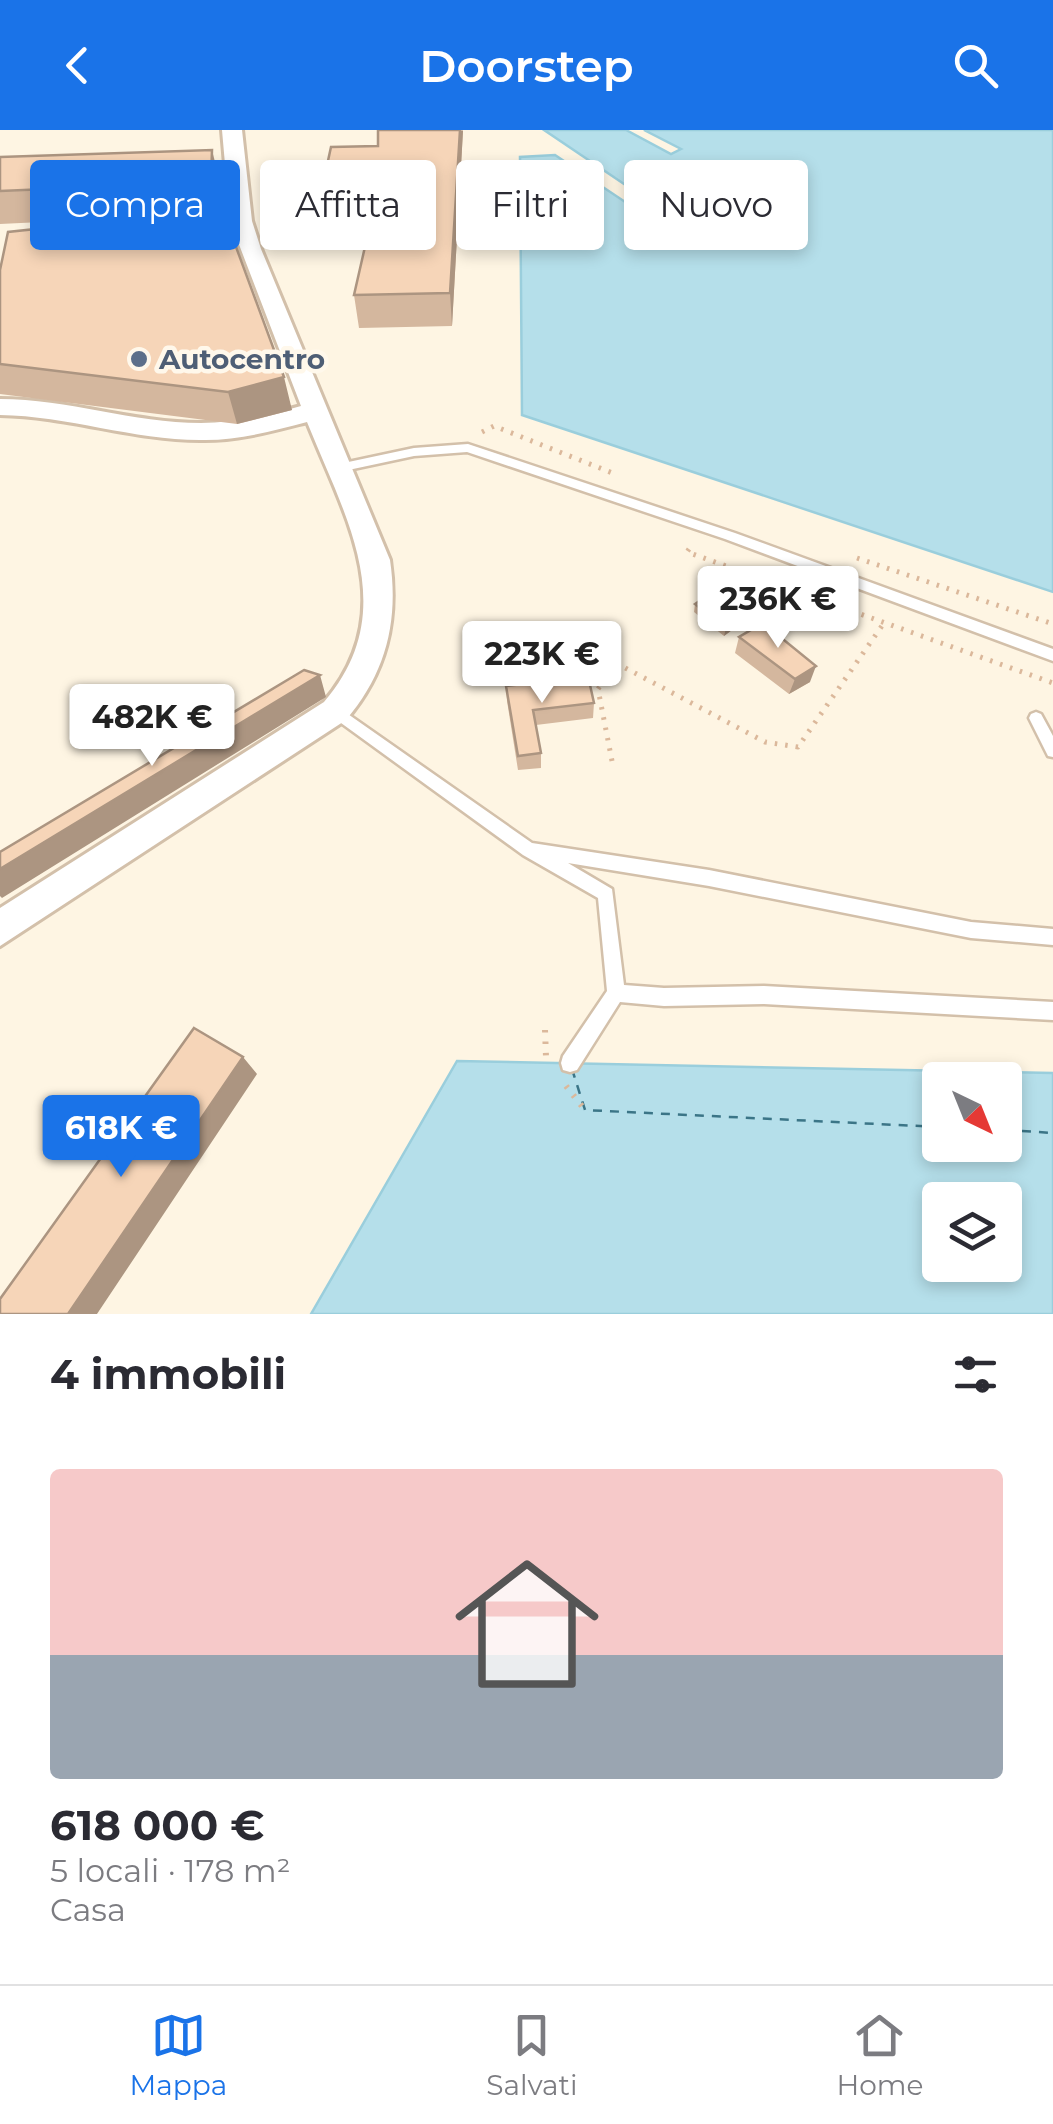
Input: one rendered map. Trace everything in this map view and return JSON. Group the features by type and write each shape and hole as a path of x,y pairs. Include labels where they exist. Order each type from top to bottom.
{"street":[{"path":"0,929 335,711 364,673 378,628 382,593 369,539 242,221 232,130"},
{"path":"0,407 28,406 187,431 237,430 315,411"}],"lane":[{"path":"339,468 414,452 468,448 716,531 1053,656"},
{"path":"335,711 529,850 606,894 616,994 570,1063"},
{"path":"1036,718 1053,751"},
{"path":"529,850 710,878 971,930 1053,937"},
{"path":"616,994 764,995 1053,1011"}],"path":[{"path":"688,549 687,552 1053,683"},
{"path":"612,761 598,689 616,663 766,742 798,748 886,622"}],"water":[{"path":"544,130 626,130 671,154 681,149 644,130 1053,130 1053,592 522,415 521,250 604,250 604,188 624,201 624,250 808,250 808,160 624,160 624,184 604,170 604,160 588,160"},
{"path":"555,155 562,160 520,160 520,157"},
{"path":"457,1061 922,1070 922,1162 1022,1162 1022,1072 1053,1073 1053,1314 311,1314"}],"building":[{"path":"378,130 460,130 450,293 354,295 364,250 436,250 436,160 328,160 331,147 378,146"},
{"path":"212,150 212,160 30,160 30,190 0,191 0,157"},
{"name":"Autocentro","path":"30,230 30,250 237,250 284,377 228,392 0,364 0,270 8,232"},
{"path":"711,593 742,616 726,628 695,604"},
{"path":"763,623 816,666 795,679 739,637"},
{"path":"304,670 320,675 0,869 0,852"},
{"path":"588,676 594,703 533,710 541,753 518,756 506,686"},
{"path":"194,1028 243,1057 68,1314 0,1314 0,1299"}],"ferry route":[{"path":"572,1069 585,1110 922,1126"},
{"path":"1022,1131 1053,1133"}],"place":[{"name":"Autocentro","path":"139,359"}]}
